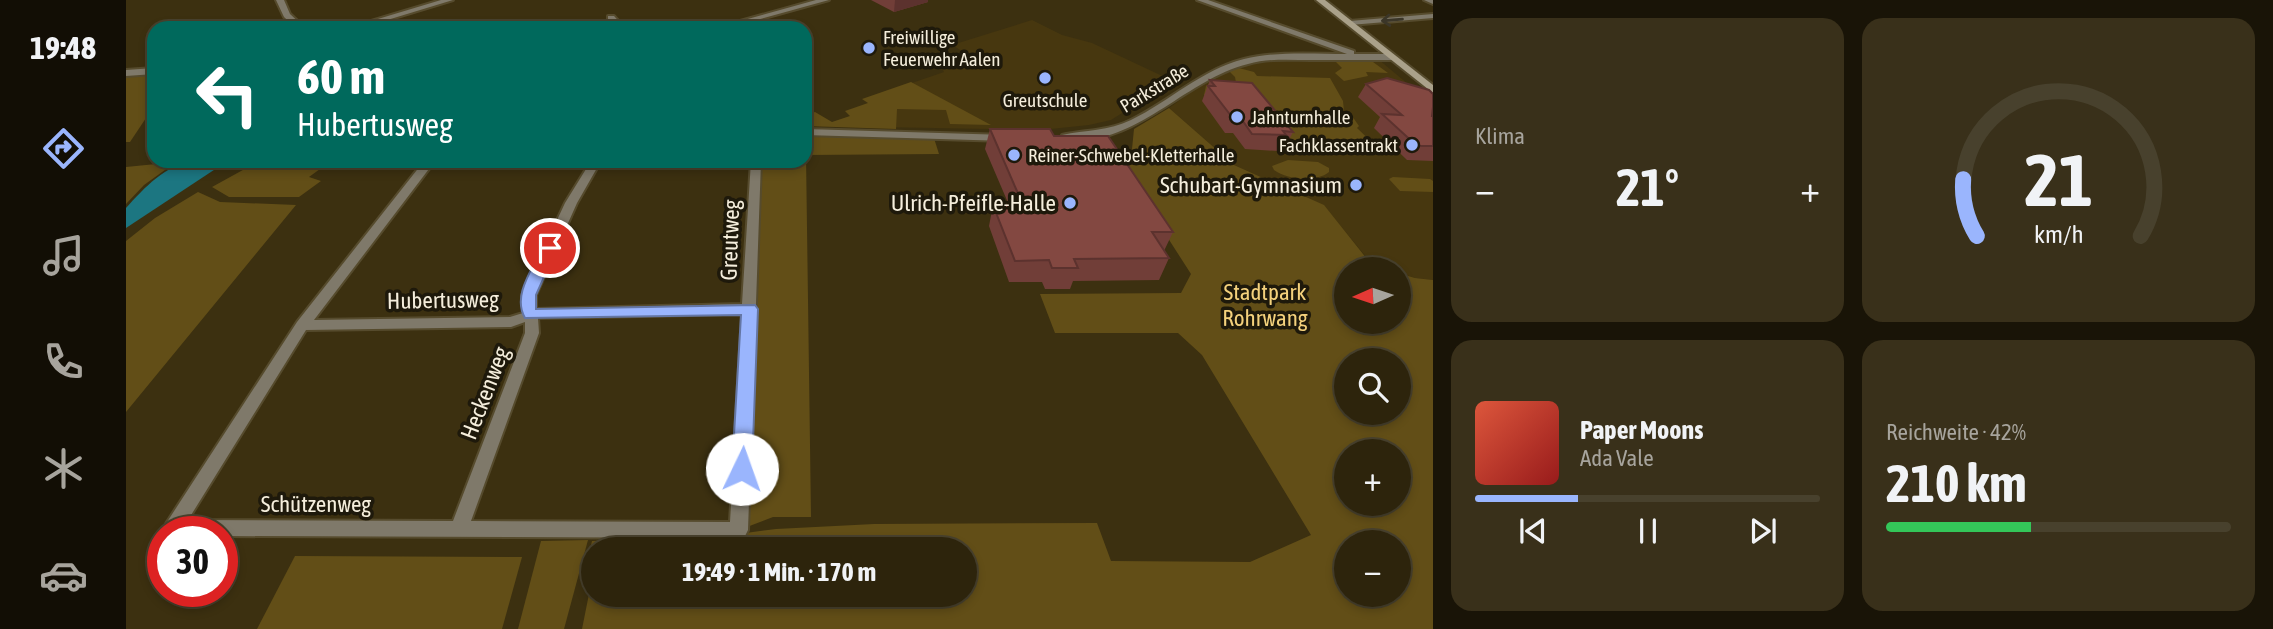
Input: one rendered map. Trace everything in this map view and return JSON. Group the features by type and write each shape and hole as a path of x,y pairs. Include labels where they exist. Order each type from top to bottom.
{"main road":[{"path":"1320,0 1433,90"}],"street":[{"path":"281,0 287,15 293,21"},
{"path":"376,21 449,0"},
{"path":"746,21 825,0"},
{"path":"1200,0 1360,56"},
{"path":"1350,23 1433,16"},
{"path":"611,18 614,21"},
{"name":"Parkstraße","path":"1053,138 1096,134 1133,123 1209,75 1246,61 1278,57 1392,57"},
{"path":"126,73 147,72"},
{"path":"812,132 1022,138"},
{"name":"Schützenweg","path":"425,168 302,325 173,528 739,530"},
{"name":"Heckenweg","path":"458,530 532,333 531,314 527,306 528,295 571,202 592,168"},
{"name":"Greutweg","path":"739,530 756,168"},
{"name":"Hubertusweg","path":"302,325 511,322 531,314 750,309"}],"shaded area":[{"name":"Greutschule","path":"1032,20 1062,35 1092,43 1173,81 1111,120 1089,125 1041,130 878,127 880,94 944,72 941,66 970,56 952,45"},
{"name":"Schubart-Gymnasium","path":"1378,59 1433,105 1433,280 1411,277 1411,257 1366,257 1324,206 1234,165 1169,108 1213,76 1251,61"}],"green space":[{"path":"1334,60 1373,62 1388,73 1366,72 1368,76 1344,81 1335,73 1342,68"},
{"path":"1235,67 1254,72 1257,76 1330,78 1343,101 1344,111 1336,111 1352,116 1359,126 1357,128 1382,152 1355,151 1346,141 1365,140 1318,139 1330,152 1290,151 1279,139 1204,95 1206,86 1213,82 1236,83 1235,77 1228,70"},
{"path":"147,73 147,116 130,142 126,142 126,75"},
{"path":"911,82 991,125 950,124 946,110 897,109 896,129 812,126 812,113 832,122 850,116 845,111 868,103 862,99"},
{"name":"Stadtpark Rohrwang","path":"1169,108 1234,165 1324,205 1365,257 1334,257 1334,334 1411,334 1411,277 1433,280 1433,629 582,629 586,607 977,607 977,537 697,537 776,529 874,524 1097,523 1111,561 1250,562 1311,535 1202,355 1178,333 1055,333 1040,294 1181,293 1191,274 1121,165 1143,165 1132,149 1134,129"},
{"path":"812,129 933,135 939,154 812,155"},
{"path":"1288,160 1318,162 1329,168 1329,172 1316,178 1302,179 1274,170 1272,166"},
{"path":"147,165 147,168 168,168 144,185 126,204 126,167"},
{"path":"246,168 320,169 309,177 321,181 299,197 229,197 212,187"},
{"path":"756,168 806,168 811,517 773,517 739,530"},
{"path":"1389,179 1430,179 1433,181 1433,192 1400,191"},
{"path":"198,192 220,202 296,205 126,412 126,241 155,218"},
{"path":"581,540 581,566 564,629 518,629 541,541"},
{"path":"295,556 522,557 502,629 257,629"}],"water":[{"path":"172,168 217,168 126,228 126,208"}],"building":[{"path":"1387,78 1429,90 1433,94 1433,146 1417,146 1382,114 1402,115 1366,84"},
{"path":"1210,80 1252,83 1293,132 1283,131 1286,135 1252,134 1240,117 1232,117 1208,86 1215,86"},
{"name":"Ulrich-Pfeifle-Halle","path":"990,129 1050,129 1054,136 1108,136 1173,232 1152,232 1169,258 1074,259 1078,268 1052,268 1049,260 1015,261 993,205 1023,205"}],"place":[{"name":"Freiwillige Feuerwehr Aalen","path":"869,48"},
{"name":"Greutschule","path":"1045,78"},
{"name":"Jahnturnhalle","path":"1237,117"},
{"name":"Fachklassentrakt","path":"1412,145"},
{"name":"Reiner-Schwebel-Kletterhalle","path":"1014,155"},
{"name":"Schubart-Gymnasium","path":"1356,185"},
{"name":"Ulrich-Pfeifle-Halle","path":"1070,203"}],"route":[{"path":"550,248 528,295 527,306 531,314 750,309 742,469"}]}
